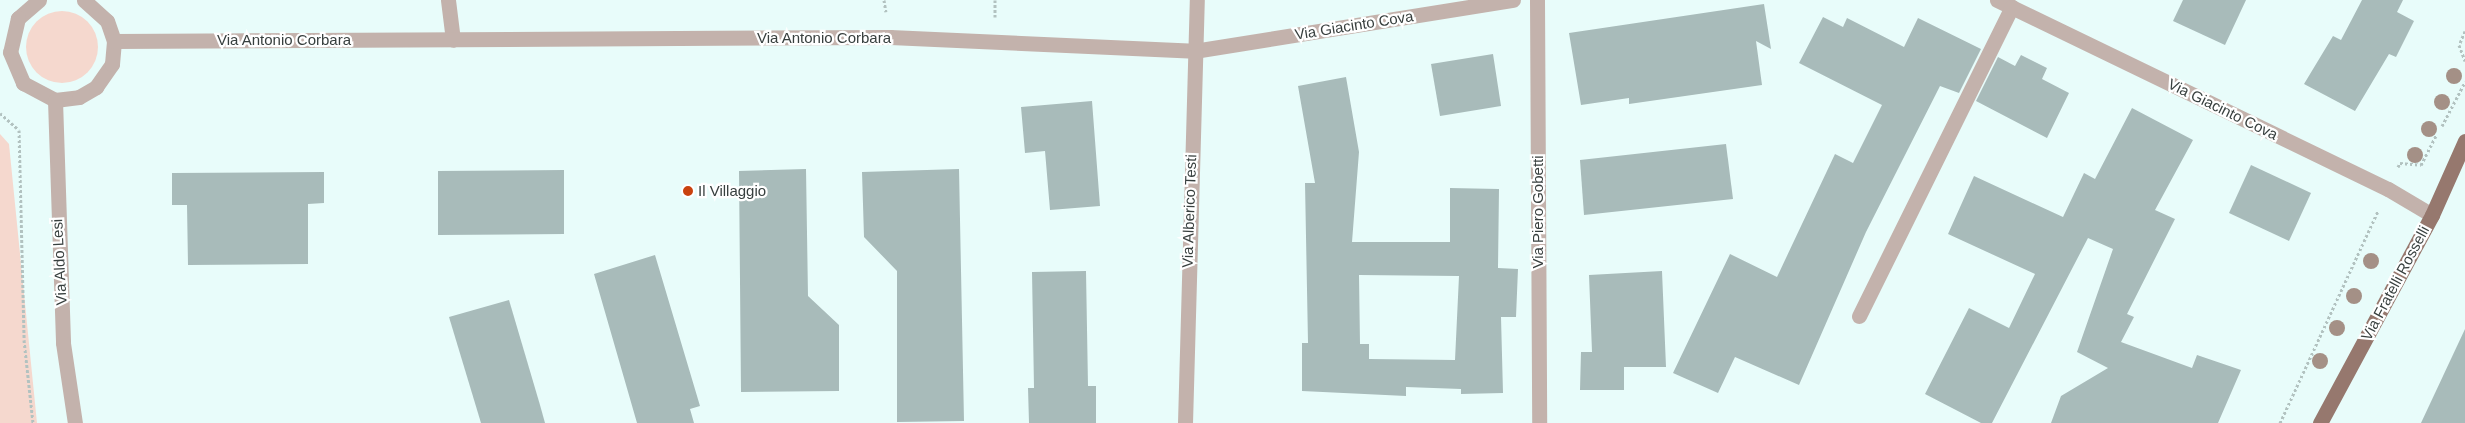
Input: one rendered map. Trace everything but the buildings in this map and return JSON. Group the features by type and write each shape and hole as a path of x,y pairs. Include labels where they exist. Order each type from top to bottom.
{"main road":[{"name":"Via Fratelli Rosselli","path":"2320,423 2432,215 2465,142"}],"street":[{"path":"39,0 18,18 10,52 23,82 55,100 79,97 96,87 112,64 114,41 99,9 84,0"},
{"path":"448,0 453,40"},
{"name":"Via Alberico Testi","path":"1184,423 1196,0"},
{"name":"Via Giacinto Cova","path":"1194,51 1513,0"},
{"name":"Via Piero Gobetti","path":"1537,0 1539,423"},
{"name":"Via Giacinto Cova","path":"1997,0 2388,189 2432,215"},
{"path":"1859,316 2012,7"},
{"name":"Via Antonio Corbara","path":"114,41 890,37 1194,51"},
{"name":"Via Aldo Lesi","path":"55,100 64,343 75,423"}],"path":[{"path":"2465,31 2459,45 2465,61"},
{"path":"2400,163 2421,165 2465,82"},
{"path":"0,113 19,130 24,340 33,423"},
{"path":"2280,423 2368,231"}],"shaded area":[{"path":"55,11 69,11 88,21 98,40 98,54 88,73 69,83 55,83 36,73 26,54 26,40 36,21"},
{"path":"0,134 9,144 37,423 0,423"}],"place":[{"name":"Il Villaggio","path":"688,191"}]}
